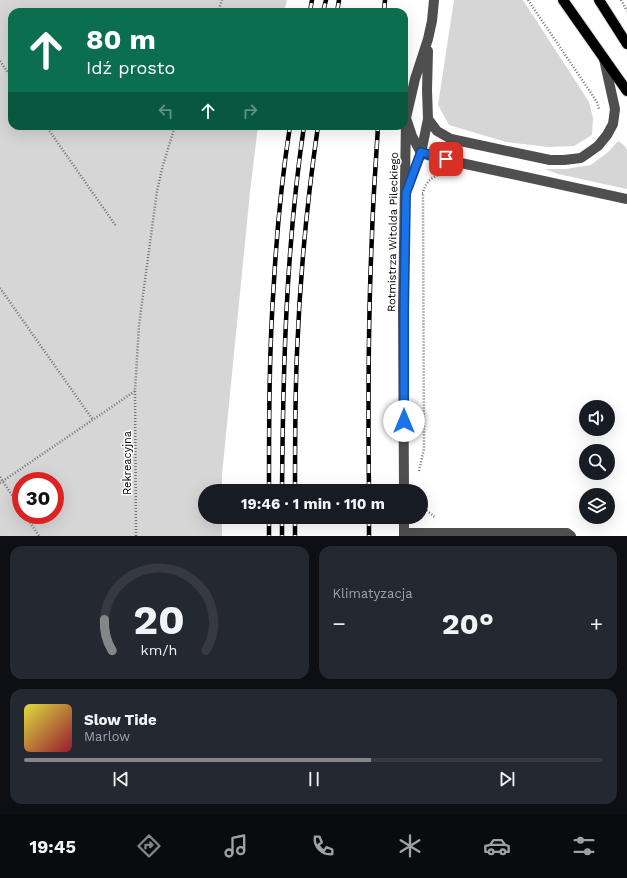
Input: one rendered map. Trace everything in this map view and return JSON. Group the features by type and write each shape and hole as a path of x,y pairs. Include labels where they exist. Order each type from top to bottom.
{"main road":[{"path":"563,0 627,91"},
{"path":"599,0 627,44"}],"street":[{"path":"406,193 421,152 428,119 428,39 432,21 434,0"},
{"name":"Rotmistrza Witolda Pileckiego","path":"408,109 415,79 428,39"},
{"path":"428,119 437,131 451,139 550,160 581,158 598,146 607,135 613,124 615,109 604,58"},
{"path":"408,124 412,136 421,152 438,158 627,199"},
{"name":"Rotmistrza Witolda Pileckiego","path":"404,484 406,130"},
{"path":"404,534 566,533 571,536"}],"path":[{"path":"528,0 594,98 601,114"},
{"path":"621,0 627,11"},
{"path":"0,62 8,73"},
{"path":"49,130 116,226"},
{"name":"Rekreacyjna","path":"136,536 135,391 139,325 157,191 174,130"},
{"path":"418,476 424,449 423,193"},
{"path":"0,288 93,420"},
{"path":"1,482 135,391"},
{"path":"0,477 1,482 12,497"},
{"path":"31,524 39,536"}],"shaded area":[{"path":"0,0 287,0 285,8 8,8 8,130 258,130 250,192 222,484 198,484 198,524 222,524 222,536 0,536"},
{"path":"454,0 523,0 589,102 593,118 592,135 574,146 548,147 506,142 449,125 438,105"},
{"path":"618,141 624,145 627,150 627,189 558,174 545,169 566,169 591,165 608,152"}],"railway":[{"path":"311,8 312,0"},
{"path":"324,8 326,0"},
{"path":"338,8 339,0"},
{"path":"384,8 385,0"},
{"path":"269,484 272,307 280,203 289,130"},
{"path":"282,484 283,400 289,262 303,130"},
{"path":"295,484 296,387 300,295 307,210 317,130"},
{"path":"369,484 368,395 370,299 378,130"},
{"path":"269,524 269,536"},
{"path":"282,524 282,536"},
{"path":"295,524 295,536"},
{"path":"369,524 369,536"}],"route":[{"path":"404,421 406,193 421,152 446,159"}]}
